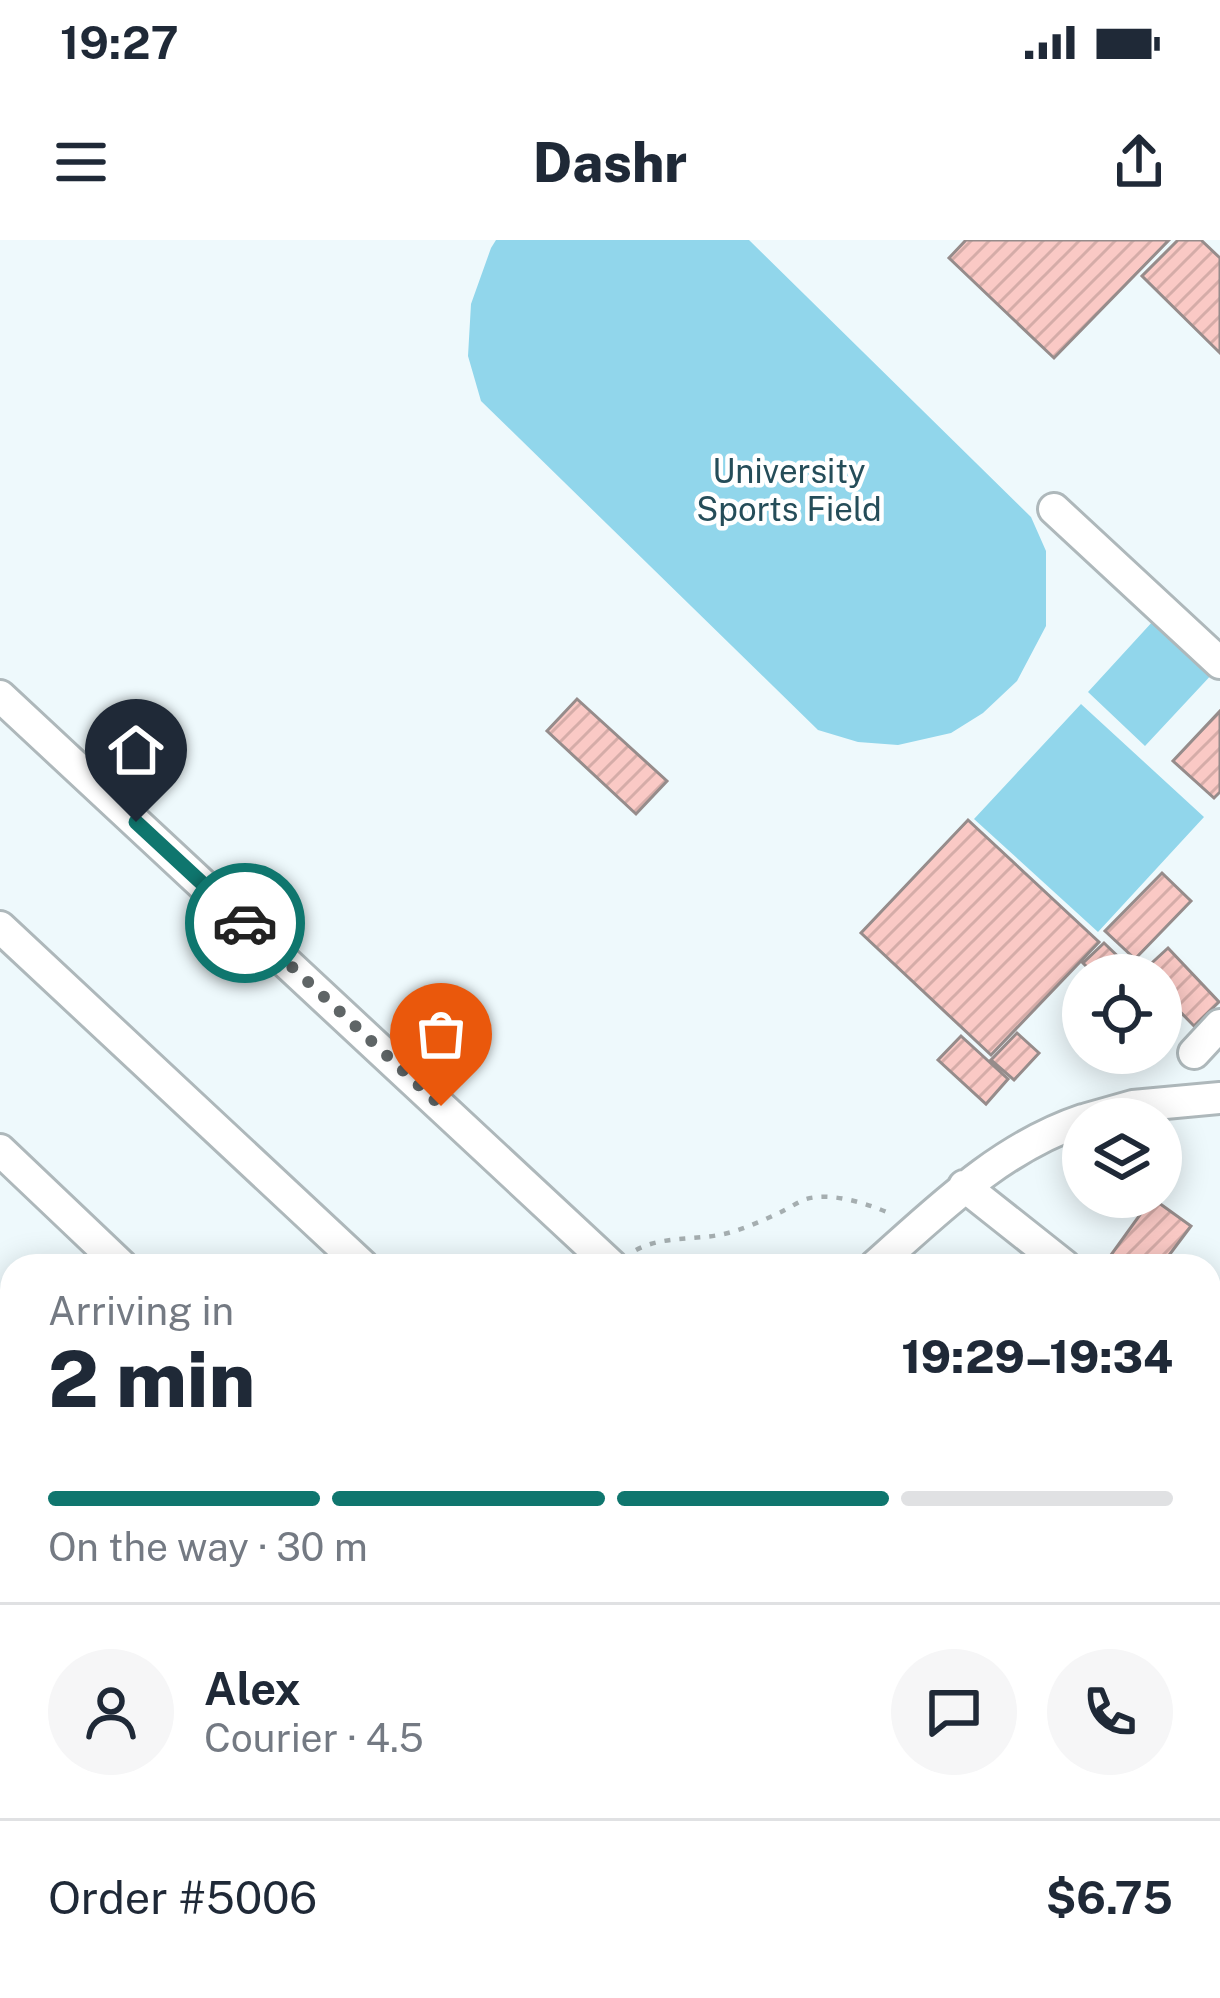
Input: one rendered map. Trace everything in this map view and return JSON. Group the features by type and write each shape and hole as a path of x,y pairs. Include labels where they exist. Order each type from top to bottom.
{"street":[{"path":"1054,509 1220,663"},
{"path":"0,695 599,1254"},
{"path":"0,927 350,1254"},
{"path":"1194,1053 1220,1025"},
{"path":"1182,1104 1215,1103"},
{"path":"888,1254 964,1186 1015,1151 1062,1130"},
{"path":"0,1150 109,1254"},
{"path":"964,1186 1050,1254"}],"path":[{"path":"631,1254 652,1242 731,1232 808,1198 873,1206 919,1226"}],"green space":[{"name":"University Sports Field","path":"496,240 749,240 1031,517 1046,551 1046,626 1017,681 983,713 951,733 898,745 858,742 818,730 481,401 468,356 471,304"},
{"path":"1154,620 1215,671 1145,746 1088,692"},
{"path":"1081,704 1204,817 1098,932 974,819"}],"building":[{"path":"966,240 1169,240 1054,358 949,258"},
{"path":"1178,240 1201,240 1220,258 1220,353 1142,276"},
{"path":"577,699 667,781 636,814 547,731"},
{"path":"1220,711 1220,792 1214,798 1173,761"},
{"path":"968,820 1099,942 1088,954 1062,954 1062,981 991,1055 861,933"},
{"path":"1162,873 1191,901 1140,954 1130,954 1105,931"},
{"path":"1104,943 1115,954 1092,954"},
{"path":"1182,963 1219,1002 1194,1026 1182,1014"},
{"path":"1017,1033 1039,1053 1014,1080 991,1060"},
{"path":"961,1036 1008,1079 986,1104 938,1060"},
{"path":"1138,1218 1180,1218 1191,1226 1170,1254 1112,1254"}],"way so far":[{"path":"245,923 441,1106"}],"route":[{"path":"136,822 245,923"}]}
